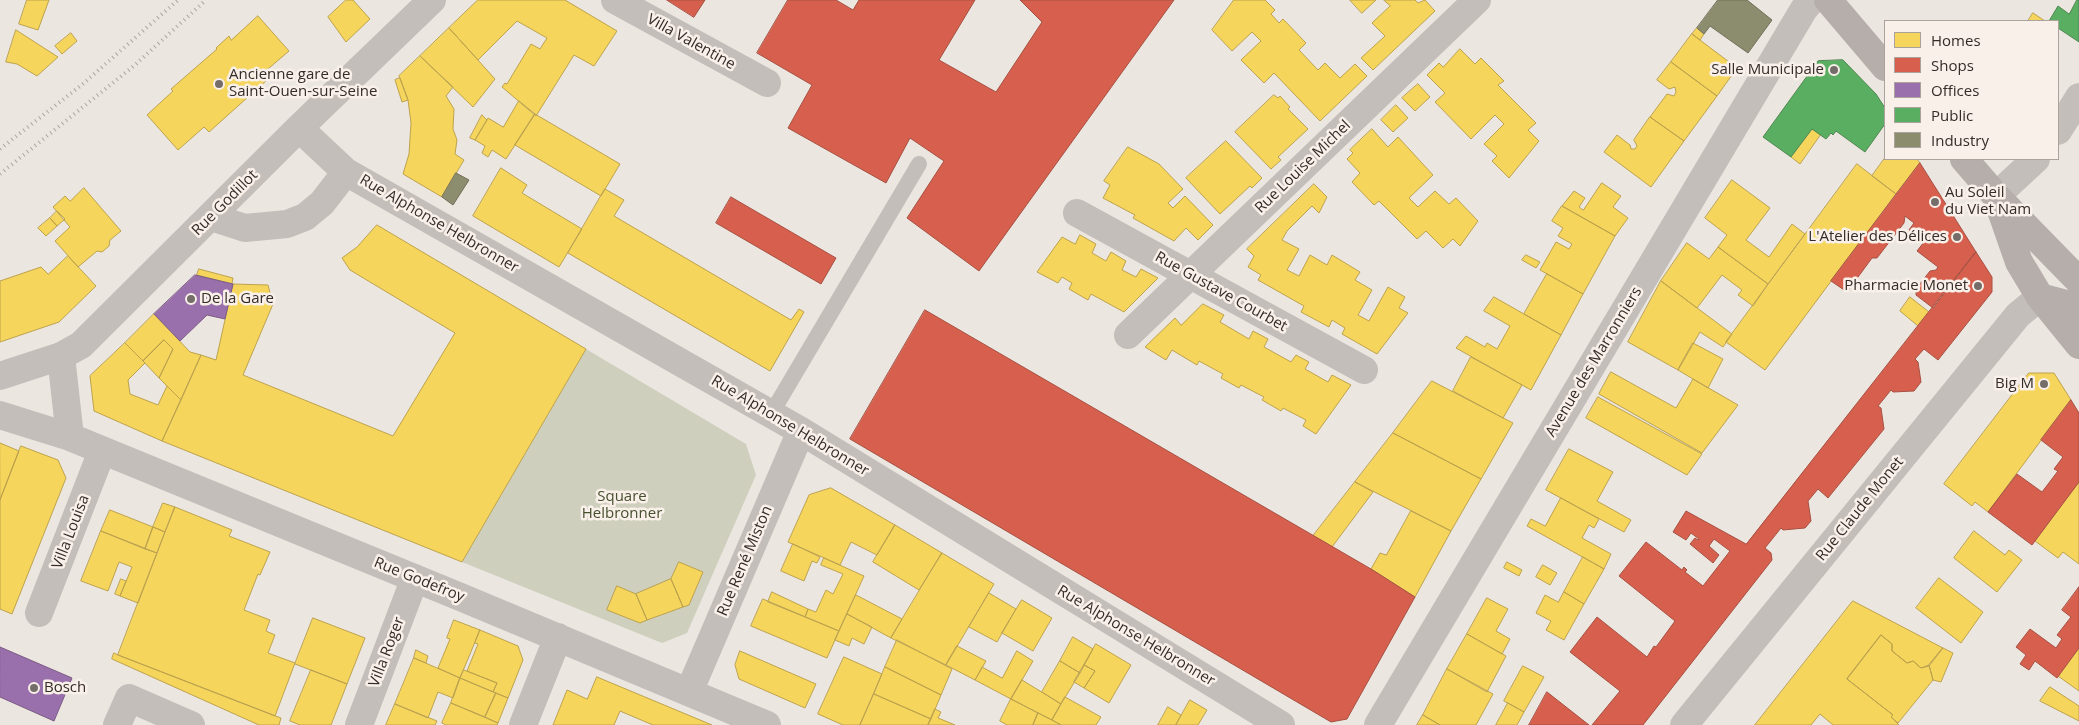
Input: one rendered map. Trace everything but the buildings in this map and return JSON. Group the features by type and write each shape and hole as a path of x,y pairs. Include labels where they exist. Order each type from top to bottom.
{"main road":[{"path":"1828,0 1884,66"},
{"path":"1965,160 1996,196 2079,281"},
{"path":"1996,196 2019,262 2040,297 2079,345"},
{"path":"2040,297 2074,306 2079,311"}],"street":[{"name":"Rue Godillot","path":"0,376 61,356 81,345 299,128 432,0"},
{"name":"Villa Valentine","path":"615,0 767,83"},
{"name":"Rue Louise Michel","path":"1128,335 1477,0"},
{"name":"Avenue des Marronniers","path":"1378,725 1799,17 1812,0"},
{"path":"2059,129 2079,98"},
{"name":"Rue Alphonse Helbronner","path":"299,128 346,172 801,430 1282,725"},
{"path":"1996,196 2035,160"},
{"path":"211,217 245,228 287,224 305,217 322,203 346,172"},
{"name":"Rue Gustave Courbet","path":"1077,213 1364,370"},
{"name":"Rue Claude Monet","path":"1684,725 2018,315 2040,297"},
{"path":"61,356 70,438"},
{"name":"Rue Godefroy","path":"0,415 70,438 415,578 767,725"},
{"name":"Rue René Miston","path":"689,692 801,430"},
{"name":"Villa Louisa","path":"39,613 102,451"},
{"name":"Villa Roger","path":"360,725 415,578"},
{"path":"524,725 558,637"},
{"path":"117,725 129,698 191,725"}],"lane":[{"path":"771,414 919,164"}],"green space":[{"name":"Square Helbronner","path":"586,349 746,444 756,475 687,633 662,643 462,562"}],"railway":[{"path":"0,149 84,83 178,0"},
{"path":"0,174 135,65 206,0"}],"place":[{"name":"Salle Municipale","path":"1834,70"},
{"name":"Ancienne gare de Saint-Ouen-sur-Seine","path":"219,84"},
{"name":"Au Soleil du Viet Nam","path":"1935,202"},
{"name":"L'Atelier des Délices","path":"1957,237"},
{"name":"Pharmacie Monet","path":"1978,286"},
{"name":"De la Gare","path":"191,299"},
{"name":"Big M","path":"2044,384"},
{"name":"Bosch","path":"34,688"}]}
